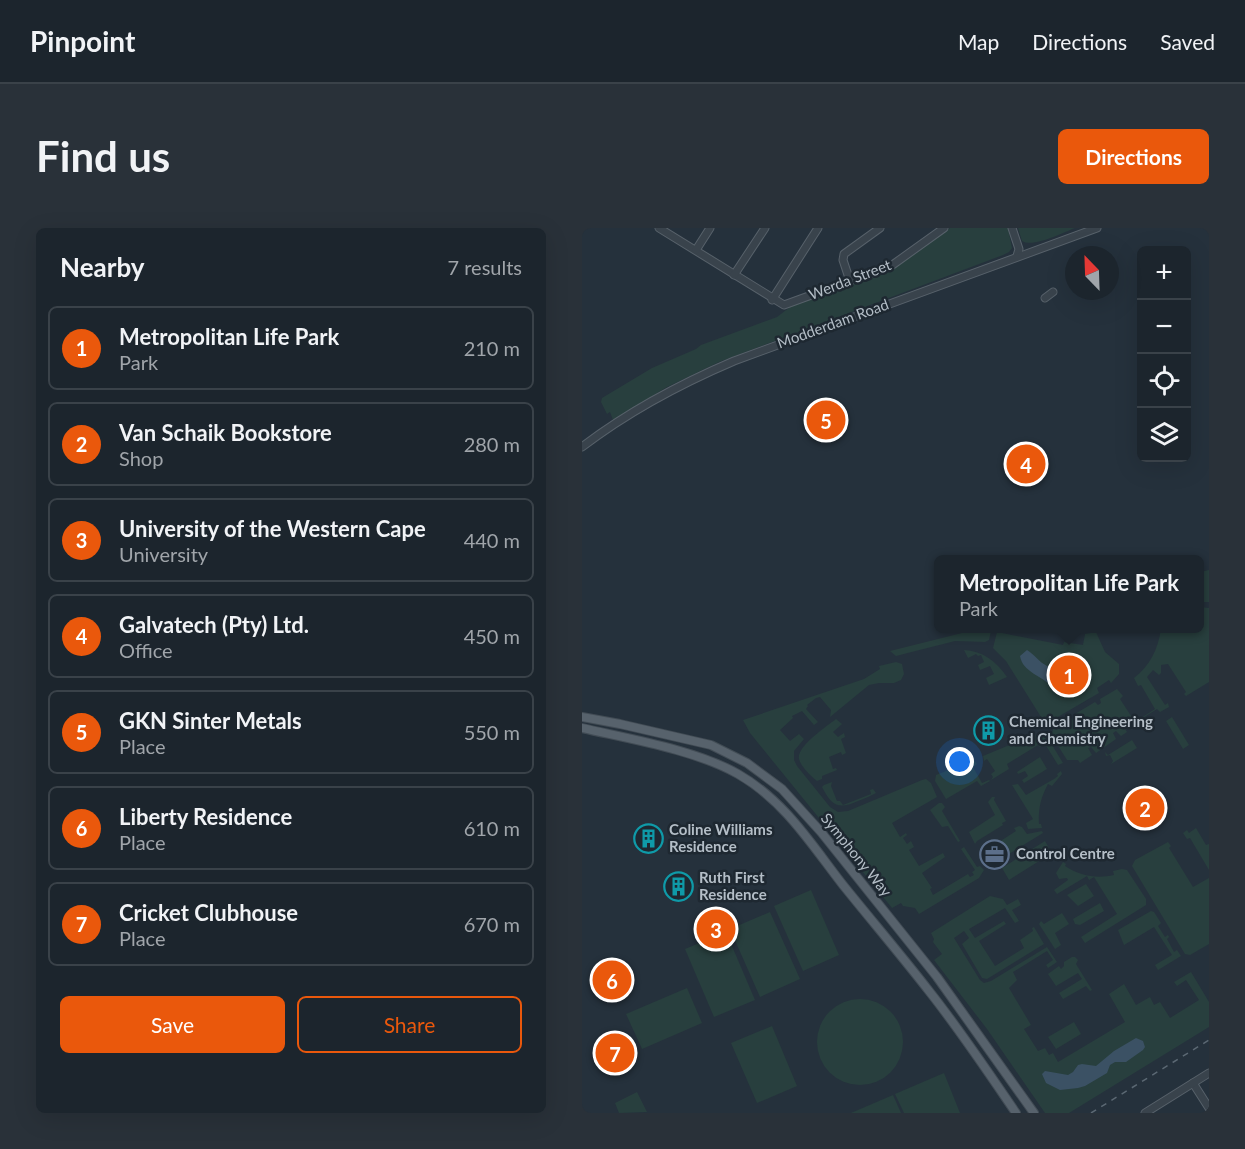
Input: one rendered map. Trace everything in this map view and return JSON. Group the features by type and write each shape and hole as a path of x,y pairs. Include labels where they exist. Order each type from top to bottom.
{"main road":[{"name":"Symphony Way","path":"582,717 711,745 747,763 782,789 821,832 938,977 1035,1113"},
{"name":"Symphony Way","path":"582,728 716,763 749,780 776,801 800,827 840,881 929,990 1016,1113"}],"street":[{"path":"659,228 772,300 818,228"},
{"path":"696,250 710,228"},
{"path":"734,275 765,228"},
{"path":"850,281 843,262 844,254 880,228"},
{"name":"Werda Street","path":"772,300 781,305 891,266 944,228"},
{"path":"1012,228 1021,253"},
{"name":"Modderdam Road","path":"582,447 614,424 678,386 726,364 1021,253 1096,228"},
{"path":"1045,298 1053,292"},
{"path":"1147,1113 1209,1073"},
{"path":"1193,1083 1209,1108"}],"green space":[{"path":"950,228 1008,228 1012,248 1003,255 719,362 667,387 613,420 610,412 607,414 601,402 602,398 652,368 701,345 777,317 794,304 891,269"},
{"path":"1018,228 1075,228 1048,239 1027,243 1022,241"},
{"path":"1209,570 1209,602 1204,602 1204,571"},
{"path":"1204,607 1209,608 1209,682 1186,696 1184,694 1186,692 1168,664 1161,665 1159,675 1153,670 1147,677 1165,705 1168,703 1169,707 1160,712 1157,709 1125,729 1127,732 1121,736 1116,731 1113,733 1116,739 1096,753 1091,747 1088,748 1092,755 1080,763 1078,760 1067,760 1050,733 1053,731 1053,725 1069,717 1073,720 1076,718 1075,714 1095,702 1098,705 1101,703 1100,699 1117,689 1123,696 1120,699 1135,722 1155,709 1141,685 1138,686 1134,678 1145,668 1158,643 1160,633 1204,633"},
{"path":"962,633 991,633 989,640 985,642 955,641 896,656 890,651"},
{"path":"997,633 1063,645 1064,642 1083,645 1085,634 1096,633 1105,652 1119,664 1119,674 1111,683 1109,680 1097,688 1099,693 1056,718 1051,720 1051,715 1048,715 1046,721 1041,717 1006,661 993,648"},
{"path":"964,650 977,652 988,658 1007,677 989,685 986,678 994,674 990,666 980,670 978,665 984,662 981,655 976,654 968,658"},
{"path":"896,662 902,664 904,674 901,680 894,683 869,685 830,717 831,710 820,697 816,698 807,705 806,709 818,722 814,725 802,711 792,716 793,718 780,730 790,741 799,734 804,739 794,751 794,760 830,807 838,812 848,811 922,780 926,779 931,783 937,797 892,823 900,837 906,833 907,835 903,838 907,844 911,841 914,847 909,850 919,866 943,853 945,857 922,873 932,888 930,889 933,895 968,874 970,877 974,875 972,872 975,870 961,849 964,847 977,867 980,866 984,870 979,878 919,914 915,908 903,906 901,903 892,908 750,733 743,720 864,679 880,669 879,666"},
{"path":"1172,717 1189,745 1183,749 1166,721"},
{"path":"836,719 842,724 833,732 838,737 844,733 845,737 841,739 846,753 842,755 841,752 829,757 833,769 837,770 822,776 822,779 817,781 802,765 799,754 813,737"},
{"path":"1034,735 1043,737 1046,735 1063,763 1058,765 1045,744 1040,747 1038,745 1007,764 1009,769 991,780 993,777 991,774 995,771 987,759 984,761 983,756"},
{"path":"1132,740 1137,748 1111,764 1113,761 1110,755 1106,756 1105,752 1108,755"},
{"path":"1040,757 1047,769 1024,783 1022,780 1028,776 1025,771 1018,774 1017,772"},
{"path":"974,760 977,764 973,767 982,783 990,781 981,786 977,781 946,799 935,781 936,775"},
{"path":"1061,771 1062,774 1052,786 1048,784 1042,798 1039,824 1042,828 1028,829 1026,823 1033,819 1012,785 1018,784 1026,795 1054,779"},
{"path":"832,782 831,786 837,801 843,805 871,794 870,790 873,789 876,793 851,804 840,806 829,798 822,787"},
{"path":"995,797 994,800 1006,821 975,844 969,832 995,815 988,802"},
{"path":"939,803 945,807 942,811 960,841 958,842 948,826 942,827 930,810"},
{"path":"1019,826 1027,834 1042,831 1043,833 1004,857 999,849 994,853 991,848 985,851 1016,831 1014,828"},
{"path":"1196,828 1206,845 1209,844 1209,870 1190,838 1187,839 1183,833 1187,830 1189,833"},
{"path":"1045,841 1052,853 1009,880 1002,868"},
{"path":"1168,842 1171,846 1169,848 1193,887 1209,878 1209,944 1190,955 1185,954 1132,866 1135,860"},
{"path":"1063,862 1065,866 1077,872 1095,877 1114,875 1113,871 1127,870 1146,899 1146,905 1085,943 1081,937 1117,914 1094,877 1089,880 1087,876 1057,894 1054,890 1068,880 1067,878 1059,879 1056,873"},
{"path":"1086,884 1094,896 1078,906 1067,895"},
{"path":"811,890 839,955 803,971 774,906"},
{"path":"990,896 1003,899 1007,905 1018,899 1021,905 1012,910 1019,921 1015,923 1005,908 969,929 975,938 1004,921 1006,924 979,941 995,966 1024,948 1020,940 1033,931 1034,927 1044,944 987,979 982,978 962,944 969,938 964,931 954,938 984,983 1047,947 1057,962 1048,968 1046,965 1053,960 1047,951 1013,972 1017,980 1009,988 1031,1025 1024,1029 1038,1051 1045,1048 1049,1055 1053,1053 1058,1062 1125,1022 1109,994 1124,984 1136,1005 1150,997 1154,1005 1160,1002 1170,1018 1199,1000 1186,980 1177,986 1174,982 1191,972 1209,1002 1209,1027 1069,1113 1045,1113 987,1029 934,960 942,954 933,942 931,933"},
{"path":"1100,903 1104,911 1080,925 1075,924 1073,919"},
{"path":"1151,911 1161,923 1158,926 1165,937 1168,935 1167,939 1174,952 1177,950 1181,956 1158,970 1155,965 1172,955 1154,927 1124,945 1118,930"},
{"path":"770,912 800,979 760,997 730,929"},
{"path":"1062,913 1069,924 1055,933 1061,945 1055,949 1039,924 1041,921 1044,924"},
{"path":"726,932 755,1000 714,1017 685,949"},
{"path":"1072,957 1078,960 1076,964 1092,990 1090,991 1086,986 1063,999 1059,993 1082,979 1078,973 1056,986 1048,974 1059,966 1061,969 1064,962"},
{"path":"687,988 702,1023 642,1049 626,1014"},
{"path":"860,999 876,1003 890,1012 899,1026 903,1042 899,1058 890,1072 876,1081 860,1085 844,1081 830,1072 821,1058 817,1042 821,1026 830,1012 844,1003"},
{"path":"1074,1022 1081,1034 1056,1049 1048,1037"},
{"path":"772,1026 797,1086 757,1103 731,1043"},
{"path":"944,1073 960,1113 904,1113 895,1094"},
{"path":"637,1092 647,1112 619,1113 615,1103"},
{"path":"893,1095 901,1113 851,1113"}],"water":[{"path":"1027,650 1044,664 1063,672 1067,678 1063,685 1052,687 1029,670 1020,656"},
{"path":"1136,1038 1143,1041 1145,1047 1143,1050 1126,1062 1115,1062 1110,1065 1107,1073 1085,1086 1060,1090 1046,1083 1042,1074 1045,1071 1068,1075 1078,1065 1096,1066 1114,1051"}],"railway":[{"path":"1091,1113 1209,1040"}],"place":[{"name":"GKN Sinter Metals","path":"826,420"},
{"name":"Galvatech (Pty) Ltd.","path":"1026,464"},
{"name":"Metropolitan Life Park","path":"1069,675"},
{"name":"Chemical Engineering and Chemistry","path":"988,731"},
{"name":"Van Schaik Bookstore","path":"1145,808"},
{"name":"Coline Williams Residence","path":"648,839"},
{"name":"Control Centre","path":"995,854"},
{"name":"Ruth First Residence","path":"678,887"},
{"name":"University of the Western Cape","path":"716,929"},
{"name":"Liberty Residence","path":"612,980"},
{"name":"Cricket Clubhouse","path":"615,1053"}]}
